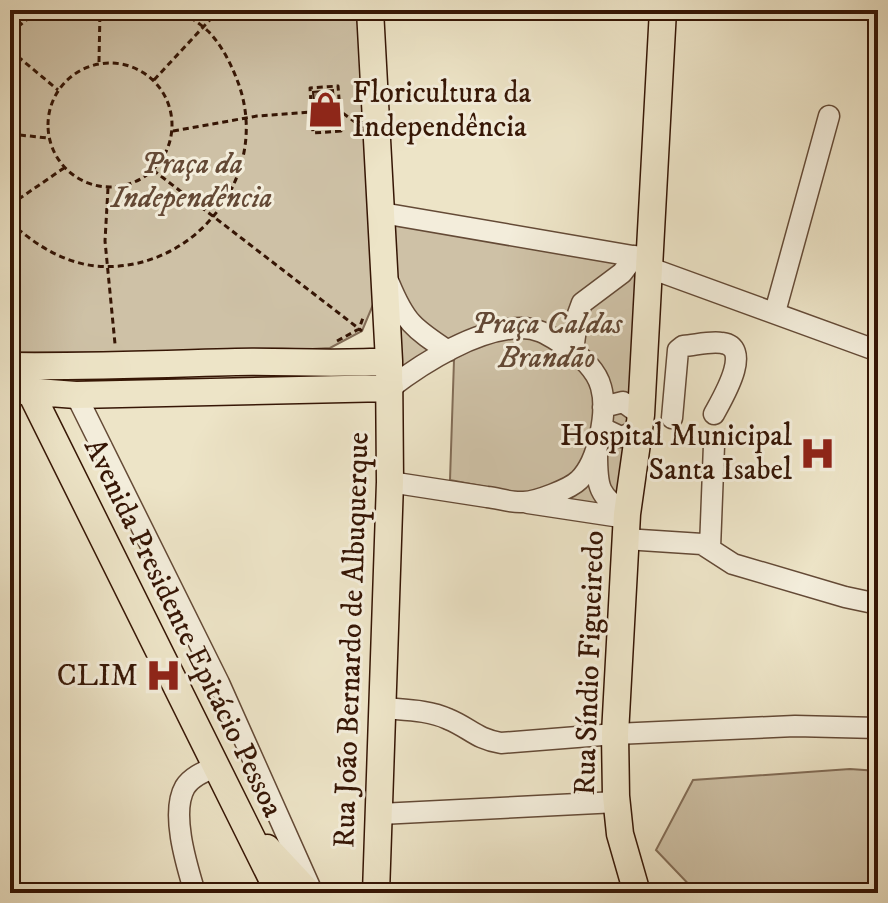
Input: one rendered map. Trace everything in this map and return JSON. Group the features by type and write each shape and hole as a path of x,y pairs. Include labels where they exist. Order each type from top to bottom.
{"main road":[{"path":"20,391 76,395 390,388 370,10"},
{"path":"627,524 640,422 645,261 663,10"},
{"path":"10,366 99,368 239,362 351,364 389,361"},
{"name":"Rua João Bernardo de Albuquerque","path":"376,893 384,708 390,388"},
{"name":"Avenida Presidente Epitácio Pessoa","path":"20,391 217,766 279,893"},
{"name":"Rua Síndio Figueiredo","path":"627,524 610,802 637,893"},
{"path":"245,825 311,893"}],"street":[{"path":"775,312 829,116"},
{"path":"382,213 645,261 878,351"},
{"path":"573,351 582,303 622,273 645,261"},
{"path":"386,276 405,318 448,351"},
{"path":"390,388 448,351 503,330 541,330 573,351 595,374 601,388 603,407 599,437 582,477 576,483 524,502"},
{"path":"672,418 678,350 683,346 725,343 733,347 736,354 731,381 714,414"},
{"name":"Avenida Presidente Epitácio Pessoa","path":"76,395 219,683 311,893"},
{"path":"599,437 621,437 640,422 623,402 603,407"},
{"name":"Rua Síndio Figueiredo","path":"599,437 597,479 601,492 627,524"},
{"path":"710,548 714,445"},
{"path":"390,482 524,502 627,524 710,548 733,564 878,604"},
{"path":"384,708 433,713 450,719 483,740 501,743 615,734 795,726 878,728"},
{"path":"195,893 186,865 179,811 186,786 217,766"},
{"path":"380,814 610,802"}],"path":[{"path":"10,33 39,10"},
{"path":"99,63 100,10"},
{"path":"10,222 29,240 60,257 95,266 132,264 168,254 199,234 223,207 239,175 247,140 245,101 232,64 209,33 180,10"},
{"path":"154,80 219,10"},
{"path":"10,50 58,90"},
{"path":"99,63 118,63 154,80 165,95 171,112 172,131 163,159 153,170 140,180 108,188 77,179 64,168 48,138 49,113 58,90 69,77 99,63"},
{"path":"338,86 340,111 341,131 313,133 310,88 338,86"},
{"path":"340,111 360,125 359,111"},
{"path":"172,131 246,118 312,112"},
{"path":"10,134 48,138"},
{"path":"10,205 64,168"},
{"path":"153,170 360,330"},
{"path":"108,188 105,241 116,350"},
{"path":"331,344 360,330 367,309"}],"green space":[{"name":"Praça da Independência","path":"10,10 357,10 375,300 362,331 330,348 241,353 10,352"},
{"name":"Praça Caldas Brandão","path":"391,225 650,259 627,514 450,480 454,360 400,370"},
{"path":"850,769 878,771 878,893 697,893 656,850 693,780"}],"building":[{"path":"333,90 336,127 316,129 313,92"}],"place":[{"name":"Floricultura da Independência","path":"326,110"},
{"name":"Hospital Municipal Santa Isabel","path":"818,453"},
{"name":"CLIM","path":"164,676"}]}
